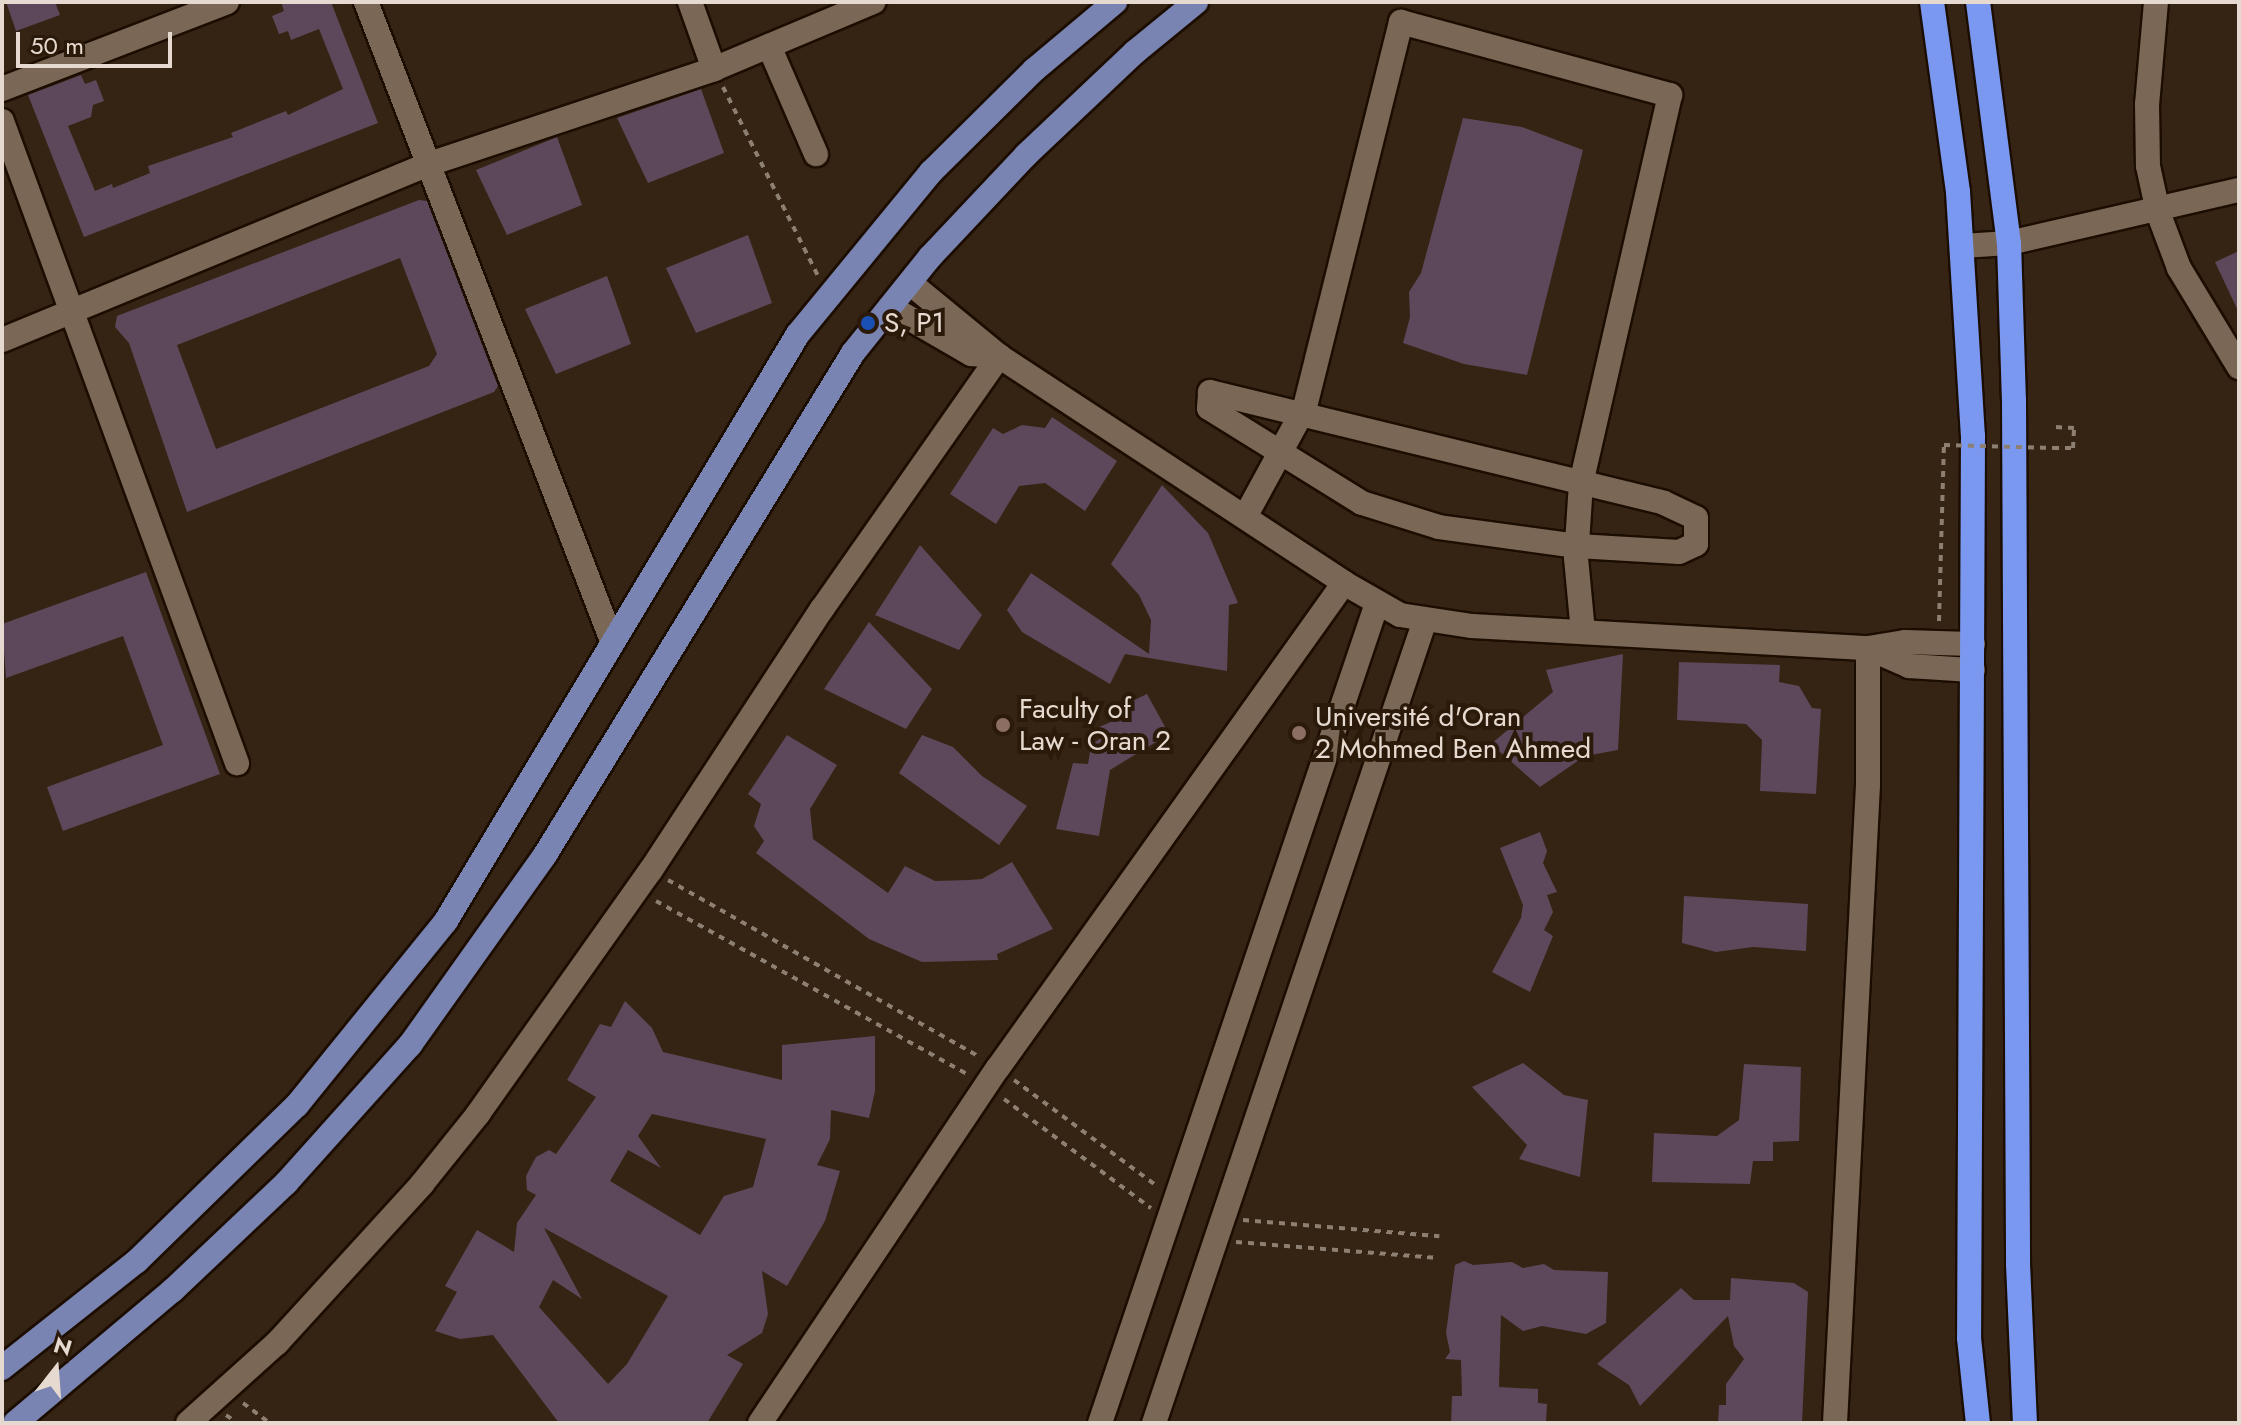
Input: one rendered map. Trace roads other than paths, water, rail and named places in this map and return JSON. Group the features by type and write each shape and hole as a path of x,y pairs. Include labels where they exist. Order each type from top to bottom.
{"highway":[{"path":"1932,2 1962,246 1973,436 1970,1423"},
{"path":"1978,2 2009,243 2014,416 2018,1264 2025,1423"},
{"path":"1970,1364 1978,1423"}],"main road":[{"path":"2,1368 137,1261 297,1105 446,921 798,334 931,172 1034,70 1115,2"},
{"path":"15,1423 173,1290 286,1183 410,1045 545,855 754,507 853,353 910,283 1026,155 1135,52 1196,2"}],"street":[{"path":"2,89 227,2"},
{"path":"366,2 426,165 612,641"},
{"path":"690,2 714,69"},
{"path":"2,340 69,315 426,165 714,69 873,2"},
{"path":"2156,2 2147,104 2148,166 2158,212 2179,268 2239,367"},
{"path":"1245,517 1302,414 1401,22 1670,95 1581,483 1577,546 1583,632"},
{"path":"769,46 816,154"},
{"path":"2,121 69,315 237,763"},
{"path":"1962,246 2009,243 2158,212 2239,190"},
{"path":"910,283 999,356 1344,583 1377,603 1425,620 1868,648 1973,644"},
{"path":"890,307 971,354 999,356"},
{"path":"188,1423 226,1391 422,1184 637,891 822,609 999,356"},
{"path":"1210,392 1302,414 1664,503 1696,518 1696,544 1679,552 1577,546 1439,527 1362,503 1209,408 1210,392"},
{"path":"760,1423 992,1076 1344,583"},
{"path":"1100,1423 1377,603"},
{"path":"1154,1423 1425,620"},
{"path":"1868,648 1909,666 1973,670"},
{"path":"1835,1423 1868,785 1868,648"}],"place":[{"name":"S, P1","path":"868,323"},
{"name":"Faculty of Law - Oran 2","path":"1003,725"},
{"name":"Université d'Oran 2 Mohmed Ben Ahmed","path":"1299,733"}]}
